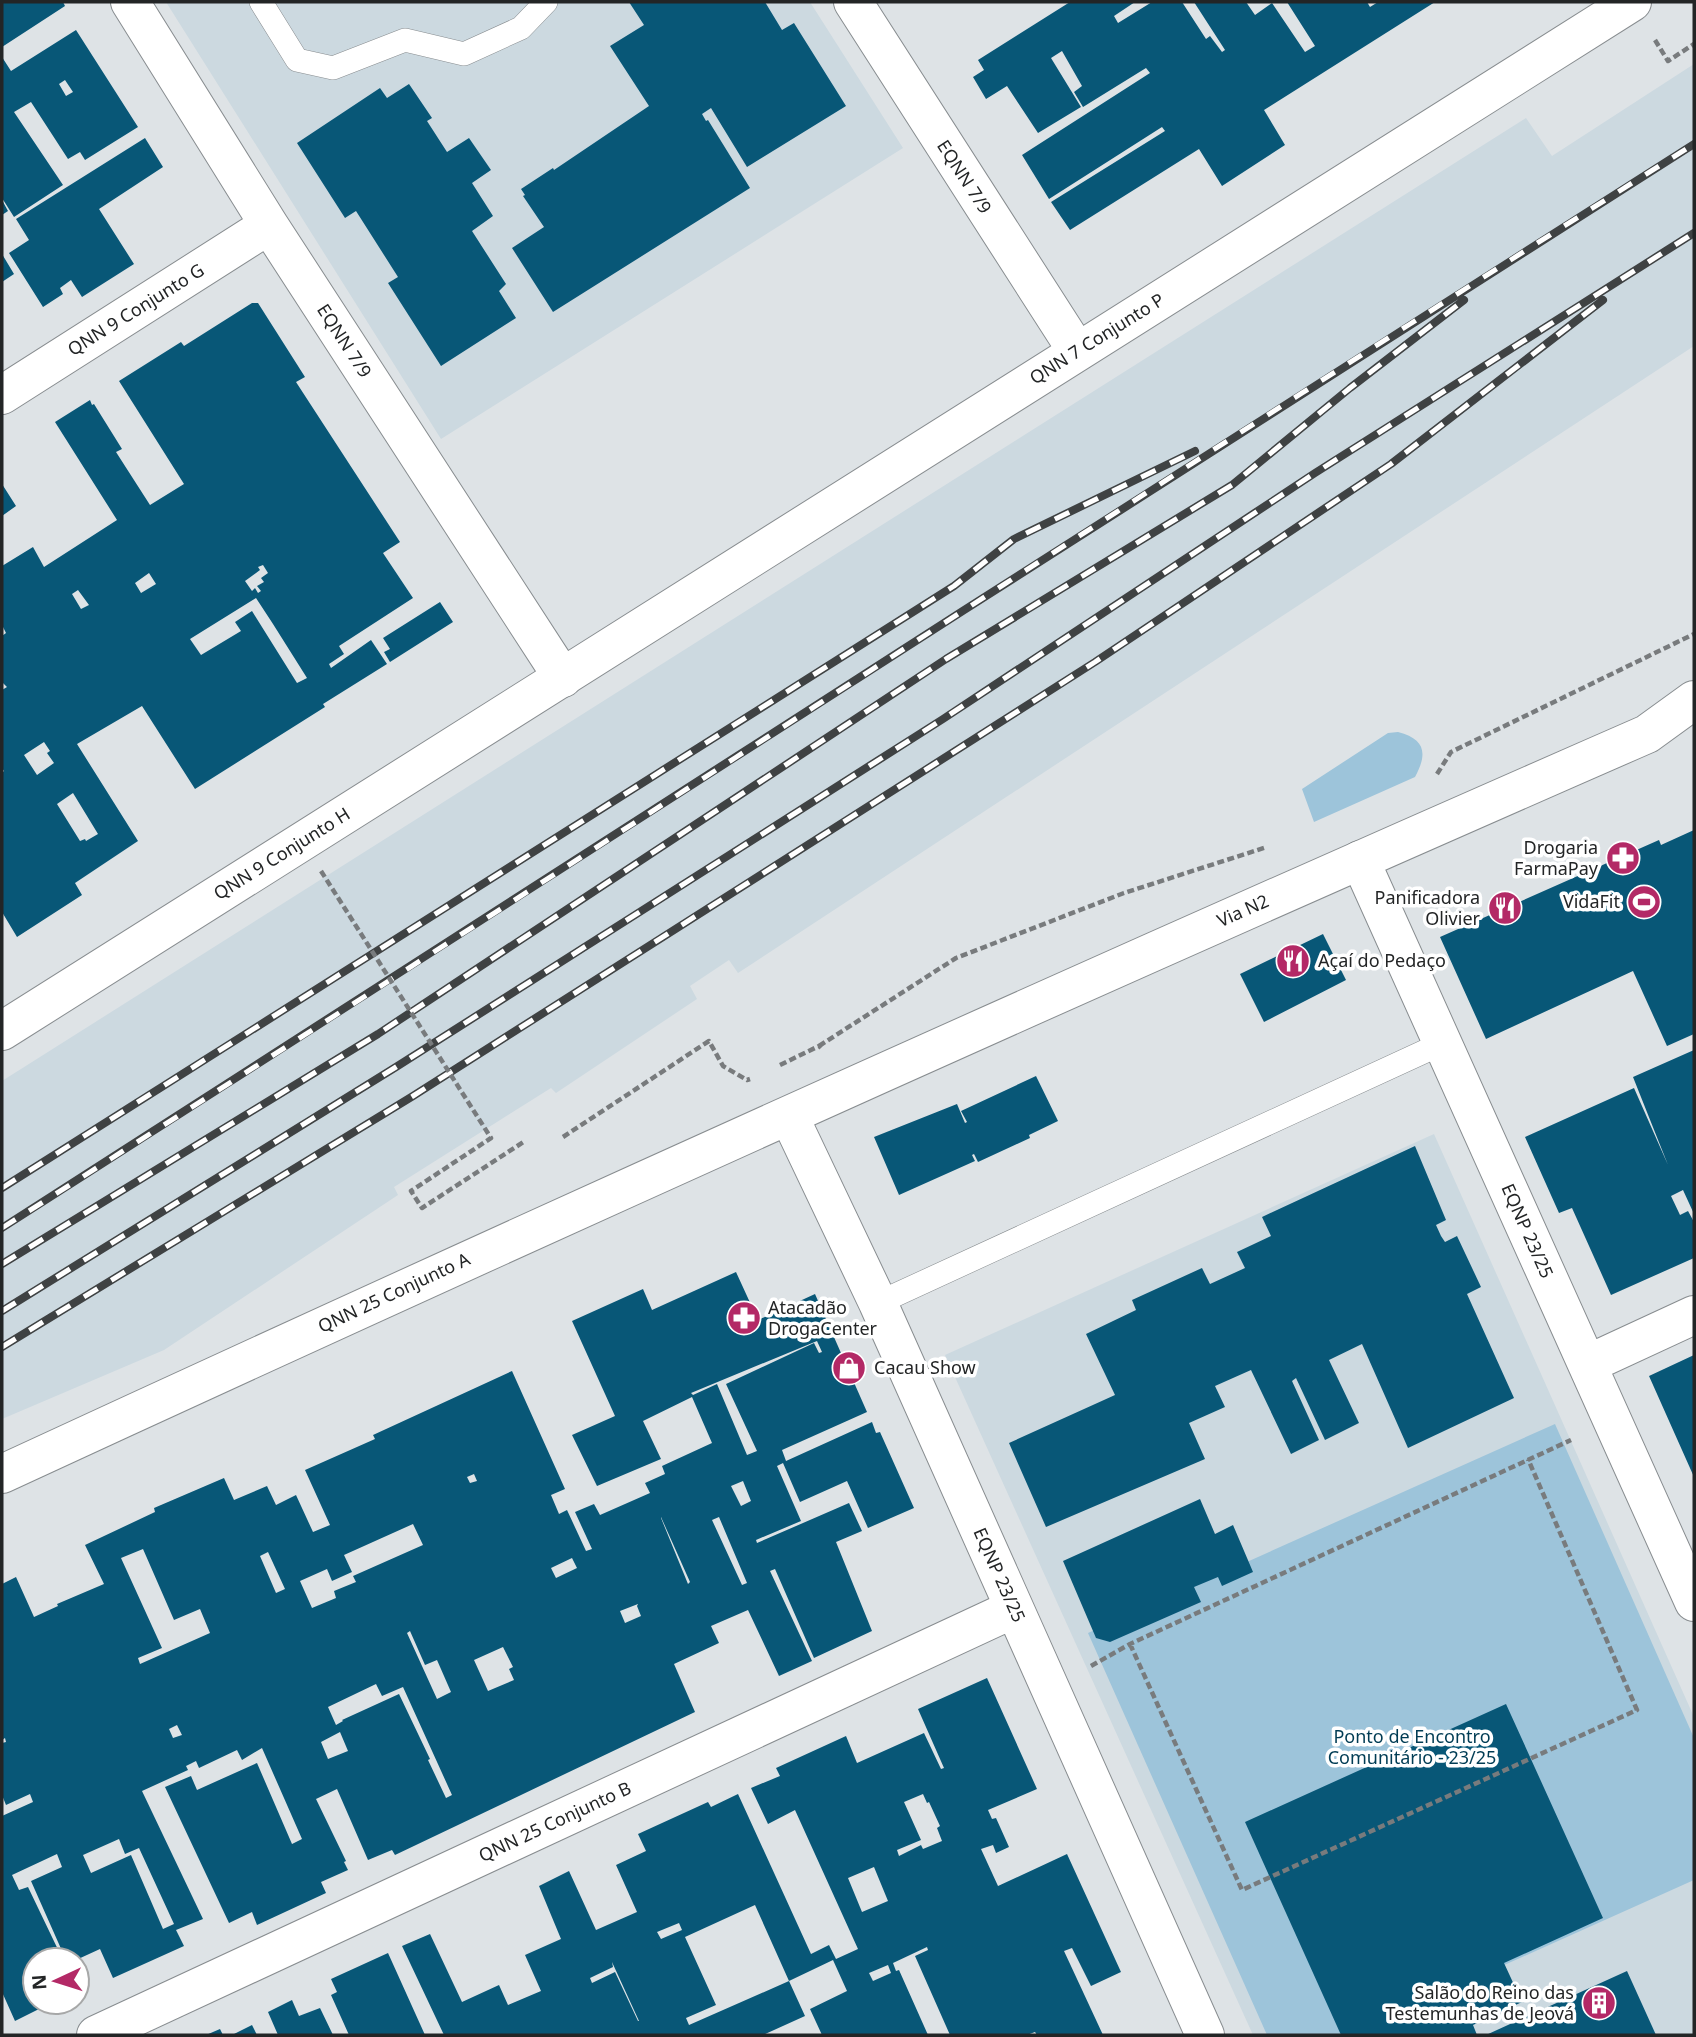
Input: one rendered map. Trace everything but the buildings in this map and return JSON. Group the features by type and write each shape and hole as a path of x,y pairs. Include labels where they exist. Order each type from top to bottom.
{"street":[{"name":"EQNN 7/9","path":"130,2 269,225 563,678"},
{"name":"EQNN 7/9","path":"853,2 1077,351"},
{"name":"QNN 7 Conjunto P","path":"563,678 1077,351 1640,16"},
{"name":"QNN 9 Conjunto G","path":"2,395 269,225"},
{"name":"QNN 9 Conjunto H","path":"2,1031 563,678"},
{"name":"Via N2","path":"789,1116 1647,734 1694,700"},
{"path":"1647,734 1694,712"},
{"name":"EQNP 23/25","path":"1360,860 1694,1602"},
{"name":"EQNP 23/25","path":"789,1116 878,1303 1202,2034"},
{"name":"QNN 25 Conjunto A","path":"2,1474 397,1291 789,1116"},
{"path":"1588,1364 1694,1315"},
{"name":"QNN 25 Conjunto B","path":"96,2035 1013,1609"}],"lane":[{"path":"261,2 297,60 333,68 405,40 464,54 522,28 546,2"},
{"path":"878,1303 1443,1043"}],"path":[{"path":"1640,16 1668,61 1694,44"},
{"path":"1436,776 1451,752 1694,634"},
{"path":"771,1069 820,1046 956,958 1124,893 1268,847"},
{"path":"321,871 491,1138 411,1191 422,1208 525,1141"},
{"path":"563,1137 709,1041 723,1066 747,1080 759,1074"},
{"path":"820,1046 844,1091"},
{"path":"1050,1690 1130,1644 1613,1420"},
{"path":"1130,1644 1242,1890 1535,1758 1637,1710 1528,1459"}],"shaded area":[{"path":"166,2 810,2 903,148 441,439"},
{"path":"1694,64 1694,346 738,973 729,960 690,986 697,999 556,1093 551,1088 394,1187 398,1195 164,1350 2,1419 2,1081 1526,118 1552,156"},
{"path":"1434,1134 1694,1717 1694,2035 1253,2035 945,1355"}],"green space":[{"path":"1398,732 1414,739 1422,748 1422,761 1415,777 1314,822 1302,789 1388,733"},
{"name":"Ponto de Encontro Comunitário - 23/25","path":"1555,1424 1694,1738 1694,1880 1348,2035 1267,2035 1088,1633"}],"railway":[{"path":"2,1228 1694,144"},
{"path":"2,1311 396,1067 943,719 1315,473 1694,233"},
{"path":"2,1264 378,1034 946,659 1232,485 1350,388 1464,300"},
{"path":"2,1347 413,1096 1095,662 1391,464 1603,300"},
{"path":"2,1188 954,586 1014,539 1195,451"}],"place":[{"name":"Drogaria FarmaPay","path":"1623,858"},
{"name":"VidaFit","path":"1644,902"},
{"name":"Panificadora Olivier","path":"1505,908"},
{"name":"Açaí do Pedaço","path":"1293,961"},
{"name":"Atacadão DrogaCenter","path":"744,1318"},
{"name":"Cacau Show","path":"849,1368"},
{"name":"Salão do Reino das Testemunhas de Jeová","path":"1599,2003"}]}
